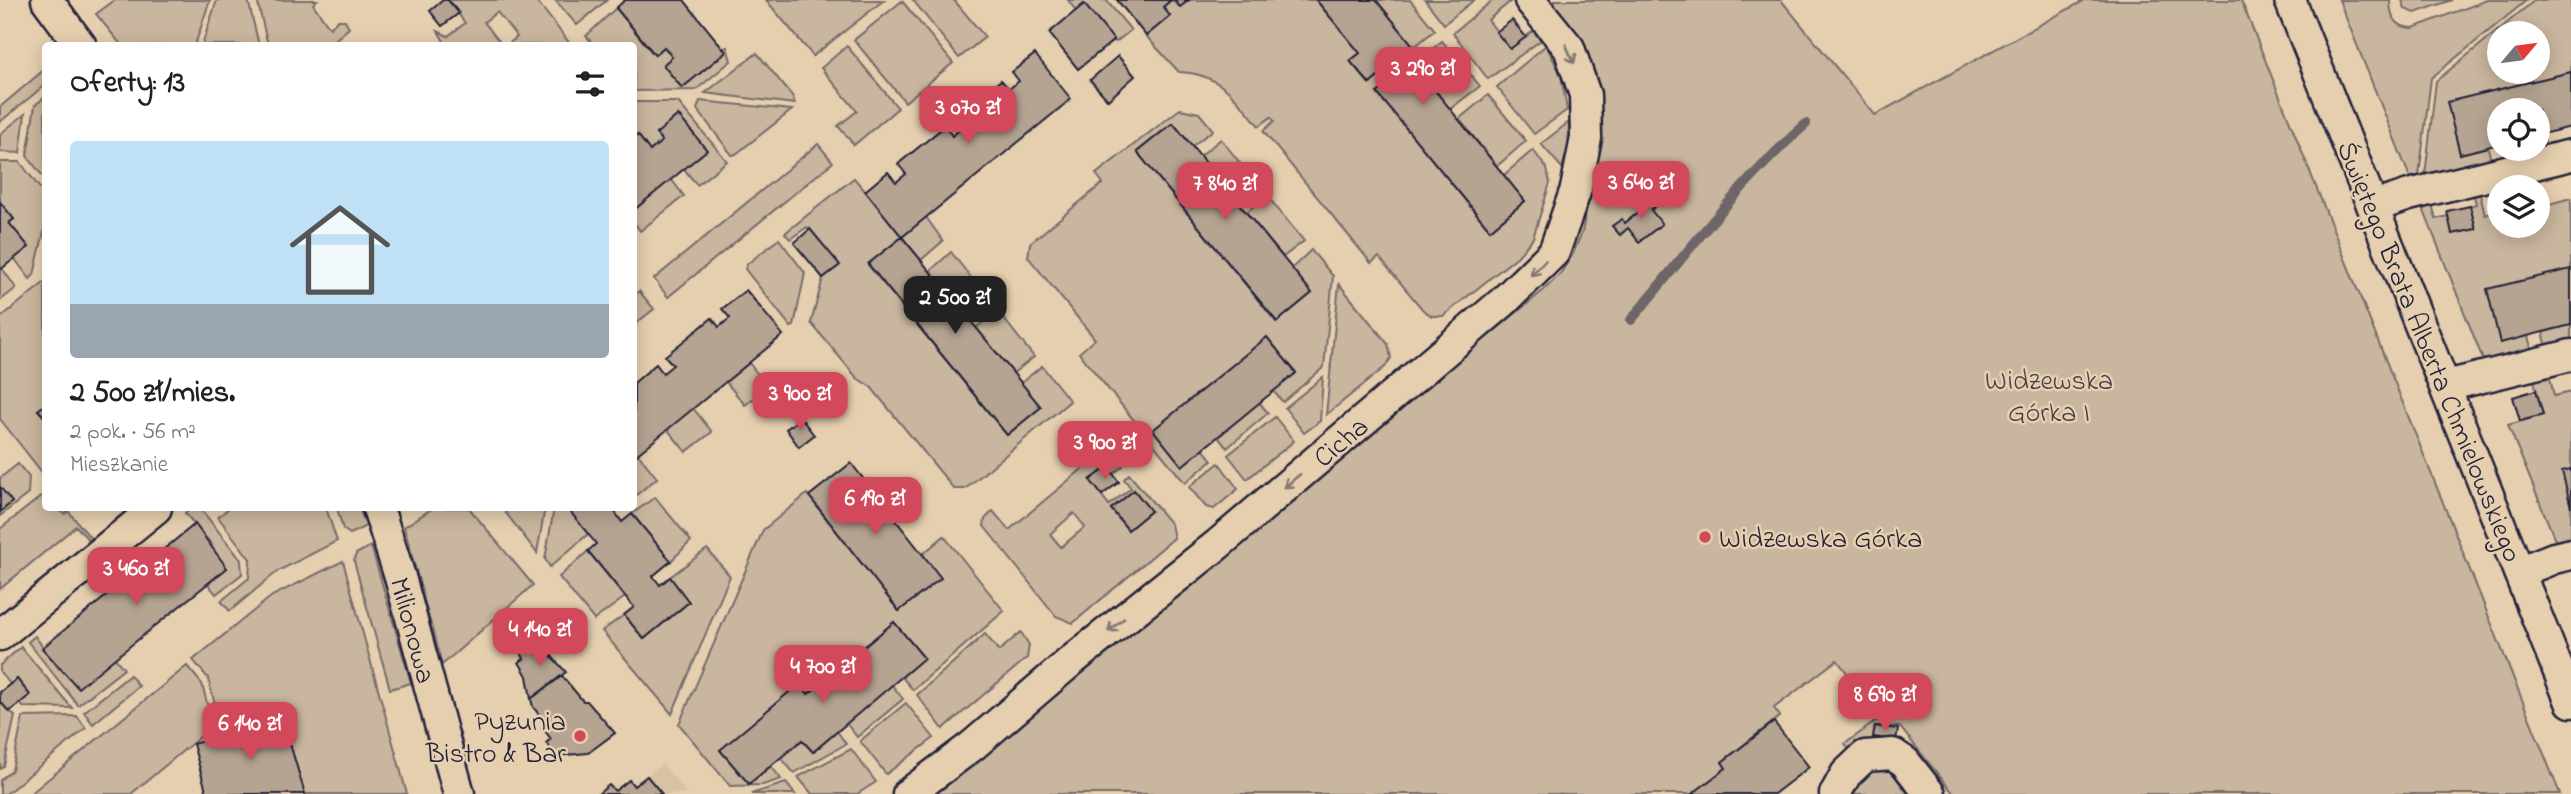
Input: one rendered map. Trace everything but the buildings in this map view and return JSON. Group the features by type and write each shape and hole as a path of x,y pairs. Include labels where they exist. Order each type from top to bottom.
{"street":[{"path":"47,0 78,42"},
{"name":"Cicha","path":"908,794 972,746 1070,662 1217,545 1504,301 1554,252 1576,189 1586,138 1585,95 1569,48 1530,0"},
{"name":"Świętego Brata Alberta Chmielowskiego","path":"2290,0 2571,702"},
{"path":"2373,206 2571,155"},
{"path":"2445,386 2571,355"},
{"path":"0,635 152,511"},
{"name":"Milionowa","path":"379,511 400,577 459,794"},
{"path":"2519,572 2571,554"},
{"path":"1835,794 1846,774 1865,756 1893,754 1905,762 1930,794"}],"shaded area":[{"path":"662,763 688,794 662,794 647,776"}],"green space":[{"path":"115,0 210,0 196,42 119,42 96,14"},
{"path":"217,0 248,0 258,42 203,42"},
{"path":"257,0 317,0 313,4 330,28 338,20 345,20 349,28 333,42 267,42"},
{"path":"448,0 536,0 569,42 511,42 517,37 497,12 484,22 500,42 444,42 438,31 448,36 465,23"},
{"path":"555,0 607,0 577,25"},
{"path":"766,0 884,0 813,56"},
{"path":"913,0 954,0 985,37 959,58"},
{"path":"1068,0 1106,0 1131,30 1116,42 1076,11"},
{"path":"1171,0 1180,7 1189,0 1316,0 1360,53 1350,61 1369,84 1379,76 1387,86 1378,94 1490,230 1525,201 1504,175 1533,150 1547,169 1550,183 1533,238 1518,256 1443,316 1432,316 1423,310 1379,257 1371,263 1263,131 1274,121 1271,117 1259,126 1234,96 1205,77 1179,72 1146,36 1170,16 1163,7"},
{"path":"1376,0 1410,0 1435,30 1414,47"},
{"path":"1425,0 1474,0 1444,24"},
{"path":"1493,0 1511,1 1488,20 1510,49 1533,31 1541,40 1488,79 1453,33"},
{"name":"Widzewska Górka I","path":"1555,0 1781,0 1875,115 2085,0 2241,0 2560,794 1954,794 1900,727 1875,726 1875,744 1851,753 1845,744 1881,717 1837,660 1774,708 1780,716 1722,762 1726,768 1692,794 930,794 982,754 1560,274 1573,254 1582,232 1599,150 1600,127 1580,39 1554,5"},
{"path":"2339,0 2390,0 2395,20 2402,26 2413,28 2487,0 2527,0 2501,21 2487,21 2487,32 2431,78 2418,184 2413,185"},
{"path":"2402,0 2452,0 2415,13 2405,9"},
{"path":"2535,0 2571,0 2571,72 2550,77 2550,21 2509,21"},
{"path":"902,1 953,63 905,102 854,40"},
{"path":"616,8 654,55 664,47 672,57 663,65 727,47 731,61 696,90 637,91 637,42 591,42 586,36"},
{"path":"2487,39 2487,84 2522,84 2448,102 2460,154 2487,147 2487,161 2491,161 2492,166 2424,184 2436,81"},
{"path":"1442,41 1480,86 1450,109 1433,88 1442,81 1423,57"},
{"path":"1546,45 1561,75 1567,110 1534,134 1497,87"},
{"path":"847,46 898,108 854,145 838,126 857,111 821,68"},
{"path":"757,53 793,97 795,104 705,93"},
{"path":"42,72 42,87 0,122 0,107"},
{"path":"1488,95 1526,141 1497,166 1459,119"},
{"path":"42,99 42,175 27,156 35,105"},
{"path":"700,101 792,110 732,155 697,109"},
{"path":"637,102 678,102 727,161 697,185 684,169 678,116 656,134 662,141 650,151 638,135"},
{"path":"1180,109 1199,113 1213,130 1192,146 1173,123 1137,152 1276,322 1312,293 1292,268 1311,250 1333,276 1324,367 1283,402 1273,391 1296,372 1267,338 1203,449 1212,460 1185,483 1079,353 1095,339 1028,257 1030,243 1103,183 1096,174"},
{"path":"25,114 20,153 0,152 0,134"},
{"path":"1569,122 1568,149 1562,168 1541,144"},
{"path":"1221,139 1259,187 1239,203 1200,156"},
{"path":"818,144 833,162 668,297 654,279"},
{"path":"0,162 20,162 42,191 42,240 34,275 30,279 14,258 28,246 9,223 14,219 0,203"},
{"path":"854,178 865,191 926,217 943,241 921,260 902,237 868,265 1007,435 1041,407 1021,383 1042,366 1070,401 965,489 954,489 871,387 857,378 811,323 823,278 839,264 807,227 790,239 785,233"},
{"path":"671,179 684,196 640,231 637,226 637,207"},
{"path":"2478,186 2487,214 2487,238 2550,238 2550,204 2571,198 2571,269 2528,336 2533,355 2486,367 2420,201 2432,204 2436,219 2448,216 2453,234 2475,229 2470,206 2476,204 2472,187"},
{"path":"1267,196 1304,241 1283,257 1246,212"},
{"path":"779,239 805,273 794,326 791,327 745,269 747,264"},
{"path":"951,252 987,298 966,315 930,271"},
{"path":"2,268 16,288 0,301 0,270"},
{"path":"42,284 42,407 38,410 42,415 42,472 0,419 0,318"},
{"path":"1339,284 1388,344 1391,358 1385,367 1326,415"},
{"path":"639,291 654,309 637,323"},
{"path":"997,310 1034,357 1013,373 976,328"},
{"path":"2571,325 2571,345 2548,351 2543,332"},
{"path":"749,363 768,387 745,405 726,382"},
{"path":"2548,369 2554,396 2571,392 2571,469 2563,472 2571,507 2571,545 2558,547 2508,425 2543,415 2532,373"},
{"path":"1323,377 1320,421 1304,433 1285,408"},
{"path":"1259,402 1268,413 1227,448 1218,437"},
{"path":"693,408 712,432 686,452 667,429"},
{"path":"1275,417 1294,441 1247,479 1228,455"},
{"path":"1094,430 1123,466 1113,474 1107,467 1091,481 1109,505 1131,488 1124,479 1129,474 1171,524 1174,538 1073,623 1056,616 984,526 985,519 993,511 1009,530 1100,454 1086,435","holes":["1111,509 1151,511 1128,530","1074,513 1085,527 1061,547 1050,534"]},
{"path":"637,455 657,478 637,495"},
{"path":"1219,463 1238,489 1214,509 1206,507 1189,487"},
{"path":"18,464 29,477 28,494 0,516 0,512 12,502 0,487 0,478"},
{"path":"807,494 898,610 940,578 923,554 944,536 1004,611 913,690 902,677 924,658 894,622 808,694 800,684 720,750 749,784 771,766 781,779 763,785 730,786 679,724 763,530"},
{"path":"42,496 42,511 60,511 65,514 68,511 94,542 92,544 76,526 0,589 0,529"},
{"path":"655,497 691,541 671,561 632,514"},
{"path":"202,511 241,560 242,574 216,594 208,584 227,568 185,513"},
{"path":"225,511 327,511 337,541 278,571 230,611 221,601 249,578 250,559 218,517"},
{"path":"338,511 360,511 366,526 350,534 343,529"},
{"path":"428,511 471,511 533,585 442,665 404,527"},
{"path":"504,511 544,511 537,553"},
{"path":"553,511 570,511 588,534 550,567 545,559"},
{"path":"371,546 411,683 390,689 354,561 356,554"},
{"path":"707,549 730,576 672,714 602,631 624,615 644,639 689,602 670,577"},
{"path":"588,551 625,597 594,620 559,577"},
{"path":"343,561 407,794 305,794 282,718 266,722 263,712 220,724 208,678 193,660 272,596"},
{"path":"1021,632 1029,645 1027,658 943,729 917,695 985,634 999,651"},
{"path":"35,636 59,669 115,658 124,669 78,705 28,642"},
{"path":"21,647 72,708 23,707 20,703 30,695 17,679 10,684 0,672 0,665"},
{"path":"187,666 202,684 213,726 131,794 30,794"},
{"path":"130,675 139,686 93,724 84,712"},
{"path":"892,685 903,699 857,737 846,723"},
{"path":"0,701 15,716 4,766 0,769"},
{"path":"906,703 934,738 886,774 860,741"},
{"path":"77,716 86,728 6,794 0,794 0,780 12,770 23,717"},
{"path":"837,731 846,744 794,773 781,758 802,740 813,752"},
{"path":"851,749 876,782 857,794 812,794 798,777"},
{"path":"1881,769 1890,770 1908,794 1849,794 1862,777"},
{"path":"786,783 795,794 751,794"}],"waterway":[{"path":"1631,320 1736,194 1806,124"}],"place":[{"name":"Widzewska Górka","path":"1705,537"},
{"name":"Pyzunia Bistro & Bar","path":"580,736"}]}
